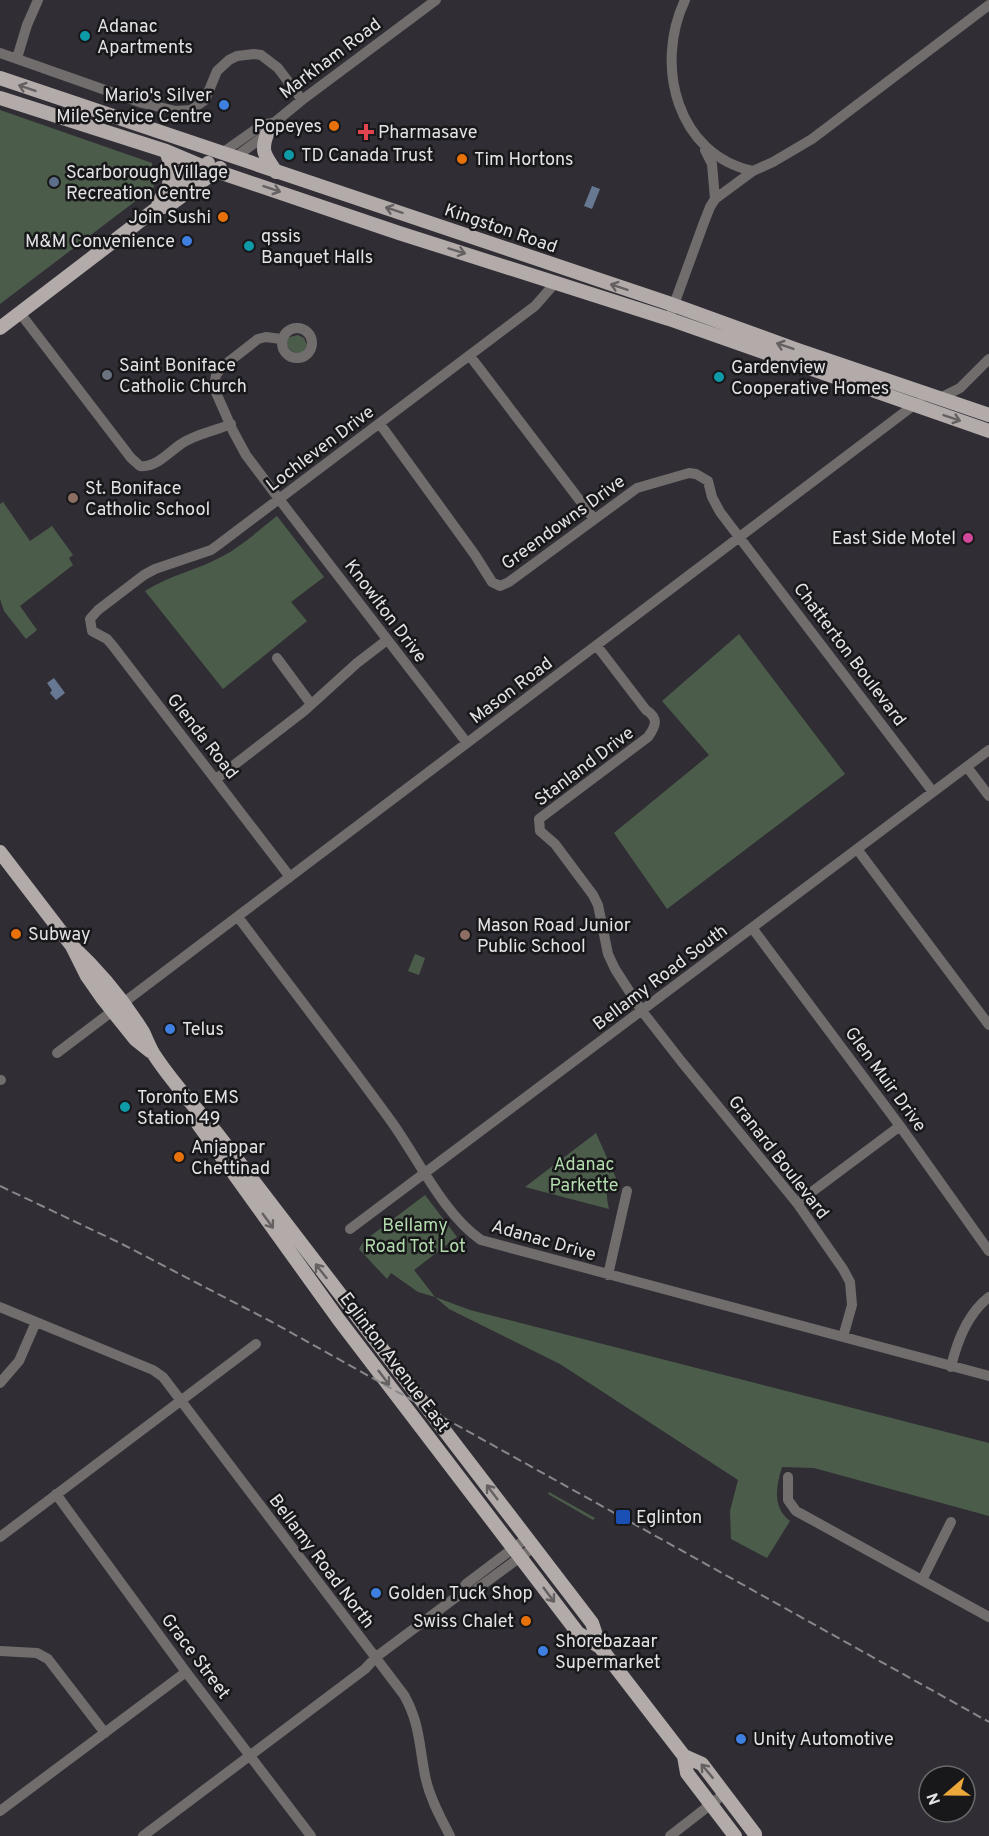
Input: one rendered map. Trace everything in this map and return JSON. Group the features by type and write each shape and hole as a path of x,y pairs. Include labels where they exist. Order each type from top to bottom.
{"main road":[{"name":"Kingston Road","path":"0,78 674,305 935,399 989,416"},
{"name":"Kingston Road","path":"0,98 166,151 210,169 399,232 669,319 989,431"},
{"path":"271,128 263,145 264,155 276,172"},
{"path":"166,151 172,168 167,194"},
{"name":"Markham Road","path":"157,208 168,206 228,156"},
{"name":"Markham Road","path":"0,328 157,208 167,194 210,169"},
{"path":"704,332 706,327 715,321"},
{"name":"Eglinton Avenue East","path":"0,852 72,946 94,966 117,1007 144,1033 154,1054 177,1086 219,1136 531,1542 592,1623 600,1647 684,1755 702,1764 755,1834 754,1836"},
{"name":"Eglinton Avenue East","path":"177,1086 189,1111 339,1320 578,1633 600,1647"},
{"name":"Eglinton Avenue East","path":"684,1755 687,1773 735,1836"}],"street":[{"path":"17,58 27,25 38,0"},
{"name":"Markham Road","path":"228,156 271,128 302,100 436,0"},
{"path":"685,0 679,11 673,37 672,69 676,96 681,110 712,164 716,199"},
{"path":"669,319 710,207 716,199 753,171 812,140 989,5"},
{"path":"0,52 142,103 176,111 191,110 205,100 217,71 229,60 237,56 261,55 278,68 302,100"},
{"path":"702,145 723,161 735,167 753,171"},
{"name":"Lochleven Drive","path":"90,619 98,610 144,575 211,550 535,306 556,282"},
{"path":"20,313 131,458 140,466 151,466 183,442 231,424"},
{"name":"Knowlton Drive","path":"281,339 273,337 258,339 222,367 216,375 214,388 246,455 467,744"},
{"path":"470,356 594,519"},
{"name":"Mason Road","path":"57,1053 914,405 960,388 989,359"},
{"name":"Greendowns Drive","path":"380,424 496,585 500,586 509,582 637,488 693,473 708,481 716,505 740,537"},
{"name":"Chatterton Boulevard","path":"740,537 933,792"},
{"name":"Glenda Road","path":"90,619 92,631 107,639 113,646 290,877"},
{"path":"216,779 387,640"},
{"name":"Stanland Drive","path":"597,646 646,710 652,714 655,719 654,729 648,737 539,819 538,825 540,831 555,844 593,895 598,905 609,954 615,969 642,1011"},
{"path":"277,658 311,704"},
{"name":"Bellamy Road South","path":"351,1229 989,750"},
{"path":"967,767 989,796"},
{"path":"857,849 989,1025"},
{"name":"Adanac Drive","path":"238,917 393,1124 424,1175 463,1224 481,1240 989,1376"},
{"name":"Glen Muir Drive","path":"753,929 900,1126 989,1251"},
{"name":"Granard Boulevard","path":"642,1011 797,1203 843,1269 850,1282 852,1305 843,1337"},
{"path":"797,1203 900,1126"},
{"path":"608,1275 627,1191"},
{"path":"951,1367 955,1348 964,1327 983,1301 989,1297"},
{"name":"Bellamy Road North","path":"0,1307 153,1370 164,1377 404,1695 418,1725 427,1782 434,1806 450,1836"},
{"path":"0,1383 19,1361 36,1322"},
{"path":"0,1536 256,1344"},
{"path":"788,1477 788,1500 796,1512 989,1617"},
{"name":"Grace Street","path":"56,1494 186,1672 311,1836"},
{"path":"922,1580 951,1522"},
{"path":"143,1836 365,1669 376,1657 459,1595 466,1584 531,1542"},
{"path":"0,1651 37,1653 48,1659 105,1734"},
{"path":"0,1811 186,1672"},
{"path":"670,1836 724,1794"}],"green space":[{"path":"0,110 152,163 154,187 0,304"},
{"path":"298,335 304,338 307,345 303,352 297,353 284,342 286,338"},
{"path":"3,502 30,541 52,526 73,555 69,558 73,565 20,606 37,630 26,639 4,611 0,599 0,504"},
{"path":"277,516 324,577 291,602 307,621 223,689 145,591 223,556"},
{"path":"739,634 845,774 667,909 614,833 709,755 662,701"},
{"path":"415,954 425,958 419,975 408,971"},
{"name":"Adanac Parkette","path":"596,1133 616,1178 607,1192 609,1209 525,1187"},
{"name":"Bellamy Road Tot Lot","path":"425,1195 457,1237 414,1270 435,1297 418,1292 391,1273 387,1279 359,1249 364,1241"},
{"path":"435,1297 470,1310 989,1443 989,1516 814,1468 782,1467 777,1489 778,1503 790,1521 767,1558 731,1539 730,1511 738,1480 560,1364 449,1309"},
{"path":"549,1492 595,1518 593,1520 548,1494"}],"water":[{"path":"592,186 600,189 592,209 584,206"},
{"path":"54,678 65,693 56,700 50,693 52,690 47,683"}],"railway":[{"path":"0,1186 120,1243 272,1322 989,1722"}],"place":[{"name":"Adanac Apartments","path":"85,36"},
{"name":"Mario's Silver Mile Service Centre","path":"224,105"},
{"name":"Popeyes","path":"334,126"},
{"name":"Pharmasave","path":"366,132"},
{"name":"TD Canada Trust","path":"289,155"},
{"name":"Tim Hortons","path":"462,159"},
{"name":"Scarborough Village Recreation Centre","path":"54,182"},
{"name":"Join Sushi","path":"223,217"},
{"name":"M&M Convenience","path":"187,241"},
{"name":"qssis Banquet Halls","path":"249,246"},
{"name":"Saint Boniface Catholic Church","path":"107,375"},
{"name":"Gardenview Cooperative Homes","path":"719,377"},
{"name":"St. Boniface Catholic School","path":"73,498"},
{"name":"East Side Motel","path":"968,538"},
{"name":"Subway","path":"16,934"},
{"name":"Mason Road Junior Public School","path":"465,935"},
{"name":"Telus","path":"170,1029"},
{"name":"Toronto EMS Station 49","path":"125,1107"},
{"name":"Anjappar Chettinad","path":"179,1157"},
{"name":"Eglinton","path":"623,1517"},
{"name":"Golden Tuck Shop","path":"376,1593"},
{"name":"Swiss Chalet","path":"526,1621"},
{"name":"Shorebazaar Supermarket","path":"543,1651"},
{"name":"Unity Automotive","path":"741,1739"}]}
